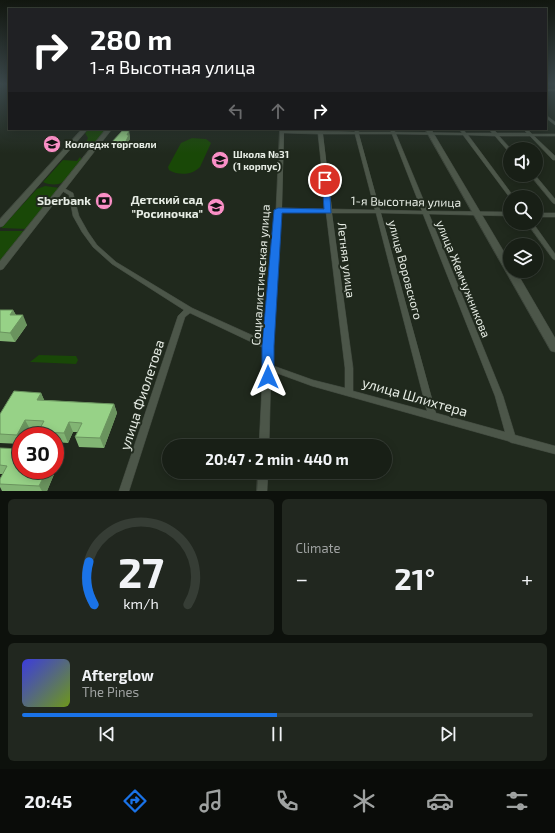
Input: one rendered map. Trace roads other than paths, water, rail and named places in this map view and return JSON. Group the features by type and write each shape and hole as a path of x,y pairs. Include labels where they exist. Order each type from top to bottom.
{"main road":[{"path":"0,224 85,130"},
{"path":"0,267 108,130"},
{"path":"429,131 503,258"},
{"path":"515,278 555,348"}],"street":[{"path":"547,117 555,124"},
{"path":"282,130 429,131 464,134 555,135"},
{"name":"Социалистическая улица","path":"264,439 268,346 282,130"},
{"path":"462,130 506,190"},
{"path":"492,130 503,142"},
{"path":"526,130 555,159"},
{"name":"Летняя улица","path":"320,131 328,211 349,368 349,393"},
{"name":"улица Воровского","path":"357,131 432,417"},
{"name":"улица Жемчужникова","path":"393,131 499,396 512,439"},
{"path":"538,182 555,202"},
{"path":"62,189 71,194 76,216 95,246 127,273 188,310 268,346"},
{"name":"1-я Высотная улица","path":"278,210 503,214"},
{"path":"543,215 555,215"},
{"path":"535,230 555,258"},
{"name":"улица Фиолетова","path":"124,491 182,316 188,310"},
{"name":"улица Шлихтера","path":"268,367 312,383 555,450"},
{"path":"262,491 263,479"}],"place":[{"name":"Колледж торговли","path":"52,144"},
{"name":"Школа №31 (1 корпус)","path":"220,160"},
{"name":"Sberbank","path":"104,201"},
{"name":"Детский сад \"Росиночка\"","path":"216,207"}]}
